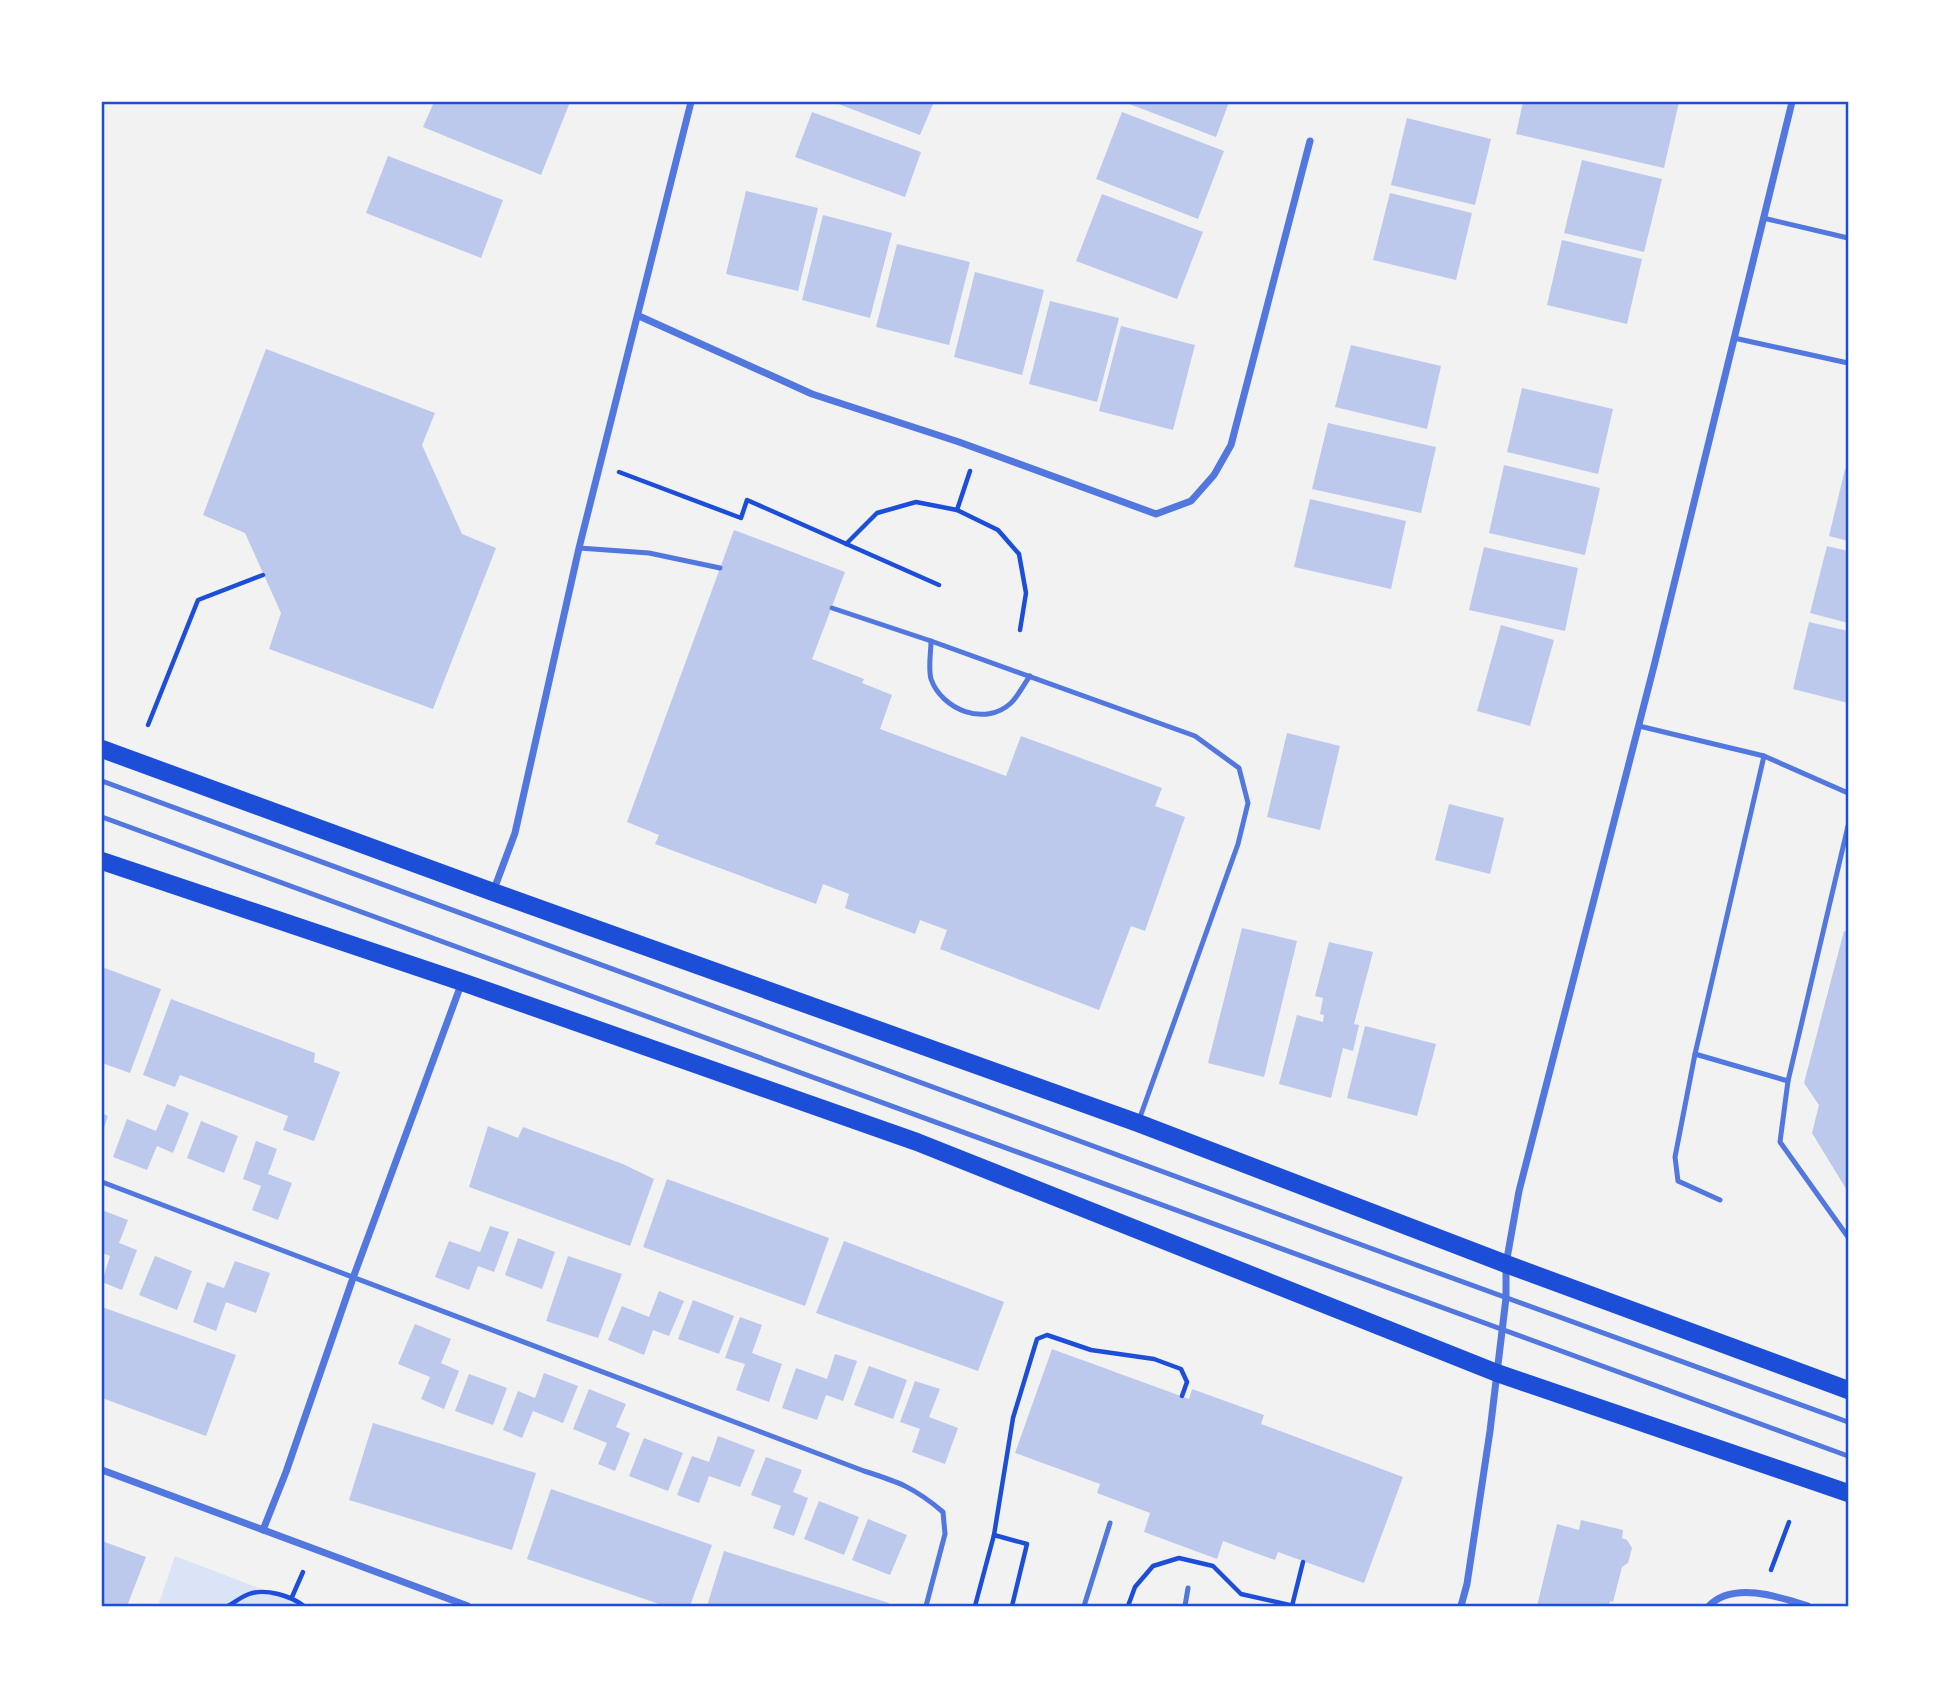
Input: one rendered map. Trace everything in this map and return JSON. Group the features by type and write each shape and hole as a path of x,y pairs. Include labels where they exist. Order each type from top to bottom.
{"main road":[{"path":"102,748 493,892 1138,1123 1506,1264 1849,1390"},
{"path":"102,861 462,982 917,1142 1497,1373 1849,1493"}],"street":[{"path":"493,892 515,833 579,548 691,102"},
{"path":"1461,1606 1469,1571 1497,1373 1506,1298 1506,1264 1519,1191 1639,726 1792,102"},
{"path":"639,316 812,394 978,449 1156,514 1191,501 1214,475 1231,445 1310,141"},
{"path":"263,1530 462,982"},
{"path":"102,1470 468,1606"},
{"path":"1709,1606 1736,1593 1765,1595 1808,1606"}],"lane":[{"path":"1763,218 1849,238"},
{"path":"1734,338 1849,363"},
{"path":"579,548 649,553 720,568"},
{"path":"832,608 932,641 1195,736 1239,768 1248,803 1238,844 1138,1123"},
{"path":"932,641 930,677 943,699 967,714 991,714 1010,703 1030,676"},
{"path":"1639,726 1765,756 1849,793"},
{"path":"1720,1200 1678,1181 1675,1157 1695,1055 1765,756"},
{"path":"102,781 1849,1422"},
{"path":"102,817 1849,1456"},
{"path":"1849,826 1788,1081 1780,1142 1849,1237"},
{"path":"1695,1055 1788,1081"},
{"path":"102,1182 851,1466 902,1482 924,1495 943,1512 945,1534 926,1606"},
{"path":"1084,1606 1110,1523"},
{"path":"1185,1606 1188,1588"}],"path":[{"path":"957,510 978,449"},
{"path":"600,465 741,519 747,500 939,585"},
{"path":"846,544 877,513 915,502 957,510 998,530 1019,554 1026,593 1020,630"},
{"path":"148,724 198,600 264,575"},
{"path":"975,1606 994,1535 1013,1418 1037,1339 1047,1335 1091,1350 1154,1359 1181,1369 1187,1382 1182,1396"},
{"path":"1772,1570 1789,1522"},
{"path":"994,1535 1027,1544 1012,1606"},
{"path":"1292,1606 1303,1562"},
{"path":"292,1597 303,1572"},
{"path":"228,1606 245,1595 256,1592 292,1597 304,1606"}],"shaded area":[{"path":"175,1556 306,1606 158,1606"}],"building":[{"path":"434,102 570,102 541,175 423,127"},
{"path":"833,102 934,102 920,135"},
{"path":"1124,102 1229,102 1216,137"},
{"path":"1523,102 1679,102 1664,168 1516,134"},
{"path":"812,112 921,152 905,197 795,157"},
{"path":"1122,112 1224,151 1198,219 1096,179"},
{"path":"1407,118 1491,139 1475,205 1391,185"},
{"path":"388,156 503,200 481,258 366,213"},
{"path":"1582,160 1662,179 1644,252 1564,233"},
{"path":"746,191 818,208 798,291 726,274"},
{"path":"1390,193 1472,213 1456,280 1373,260"},
{"path":"1102,194 1203,232 1177,299 1076,261"},
{"path":"823,215 892,233 870,318 802,300"},
{"path":"1562,240 1642,259 1627,324 1547,305"},
{"path":"897,244 970,262 949,345 876,327"},
{"path":"975,272 1044,290 1022,375 954,357"},
{"path":"1050,301 1119,318 1097,402 1029,384"},
{"path":"1121,326 1195,345 1173,430 1099,411"},
{"path":"1351,345 1441,366 1427,429 1335,407"},
{"path":"266,349 435,413 422,445 462,534 496,548 433,709 269,649 281,613 245,533 203,515"},
{"path":"1522,388 1613,409 1598,474 1507,452"},
{"path":"1328,423 1436,447 1421,513 1312,489"},
{"path":"1504,465 1600,488 1585,555 1489,533"},
{"path":"1845,469 1848,470 1848,541 1829,536"},
{"path":"1310,499 1406,521 1391,589 1294,567"},
{"path":"734,530 845,572 812,659 864,679 862,683 892,695 880,729 1006,776 1021,736 1162,788 1155,806 1185,817 1145,931 1131,926 1099,1010 940,949 947,930 920,920 915,934 845,908 849,894 823,884 816,904 655,844 659,835 627,822"},
{"path":"1827,546 1848,551 1848,623 1810,613"},
{"path":"1484,547 1578,568 1565,631 1469,610"},
{"path":"1809,622 1848,631 1848,703 1793,689"},
{"path":"1501,625 1554,640 1530,726 1477,711"},
{"path":"1287,733 1340,746 1320,830 1267,817"},
{"path":"1449,804 1504,818 1490,874 1435,860"},
{"path":"1242,928 1297,941 1264,1077 1208,1063"},
{"path":"1844,931 1848,932 1848,1192 1812,1133 1819,1105 1804,1083"},
{"path":"1329,942 1373,952 1354,1024 1359,1025 1353,1051 1343,1048 1331,1098 1279,1084 1297,1015 1323,1022 1324,1015 1320,1014 1323,998 1315,996"},
{"path":"102,967 161,989 130,1073 102,1063"},
{"path":"171,999 315,1053 314,1062 340,1072 314,1141 283,1130 288,1116 180,1075 175,1087 143,1075"},
{"path":"1365,1026 1436,1044 1417,1116 1347,1098"},
{"path":"167,1104 189,1113 173,1153 157,1146 147,1170 113,1157 127,1119 156,1131"},
{"path":"102,1113 108,1116 102,1134"},
{"path":"201,1121 238,1136 224,1173 187,1158"},
{"path":"488,1126 518,1138 523,1127 623,1164 654,1179 630,1246 469,1187"},
{"path":"256,1141 277,1149 268,1174 292,1183 278,1220 252,1210 261,1186 243,1179"},
{"path":"667,1179 829,1238 805,1306 643,1247"},
{"path":"102,1210 128,1220 119,1243 137,1250 122,1290 102,1282 110,1256 102,1253"},
{"path":"490,1226 509,1232 494,1272 478,1266 469,1290 435,1277 449,1241 480,1252"},
{"path":"518,1238 555,1252 542,1289 505,1275"},
{"path":"844,1241 1004,1302 978,1371 816,1313"},
{"path":"155,1256 192,1271 177,1310 139,1295"},
{"path":"568,1256 622,1274 598,1338 546,1321"},
{"path":"235,1261 270,1273 256,1313 226,1302 216,1331 193,1322 207,1282 224,1288"},
{"path":"659,1291 684,1301 669,1336 653,1330 644,1355 608,1340 622,1306 649,1317"},
{"path":"693,1300 734,1316 719,1354 678,1339"},
{"path":"102,1307 236,1355 206,1436 102,1398"},
{"path":"740,1317 762,1325 752,1353 782,1364 769,1402 736,1390 745,1364 725,1358"},
{"path":"415,1324 451,1339 441,1363 459,1371 444,1409 421,1399 430,1377 398,1364"},
{"path":"1052,1349 1189,1399 1192,1389 1264,1415 1261,1424 1403,1477 1364,1583 1278,1552 1275,1560 1223,1541 1217,1559 1144,1532 1150,1513 1097,1493 1100,1484 1015,1453"},
{"path":"835,1354 857,1361 843,1401 826,1395 817,1420 782,1408 796,1368 827,1379"},
{"path":"869,1366 907,1380 893,1419 854,1405"},
{"path":"544,1373 578,1386 563,1423 533,1411 522,1438 503,1430 518,1391 535,1398"},
{"path":"469,1374 507,1388 493,1425 455,1411"},
{"path":"915,1381 940,1389 929,1417 958,1428 945,1464 912,1452 920,1429 900,1422"},
{"path":"589,1389 626,1404 616,1427 630,1433 615,1471 598,1464 607,1443 573,1429"},
{"path":"373,1423 536,1473 512,1550 349,1500"},
{"path":"718,1436 755,1450 740,1487 709,1476 699,1503 677,1495 692,1456 709,1462"},
{"path":"644,1438 683,1453 668,1491 629,1476"},
{"path":"766,1457 802,1470 793,1492 808,1498 794,1536 773,1528 781,1506 751,1495"},
{"path":"551,1489 712,1545 690,1606 665,1606 527,1559"},
{"path":"819,1501 859,1517 844,1555 804,1539"},
{"path":"868,1519 907,1535 890,1575 852,1560"},
{"path":"1581,1520 1623,1530 1622,1538 1627,1540 1632,1548 1628,1563 1622,1567 1613,1602 1610,1601 1609,1606 1537,1606 1557,1524 1579,1530"},
{"path":"102,1541 146,1557 127,1606 102,1606"},
{"path":"724,1551 889,1603 888,1606 707,1606"}]}
